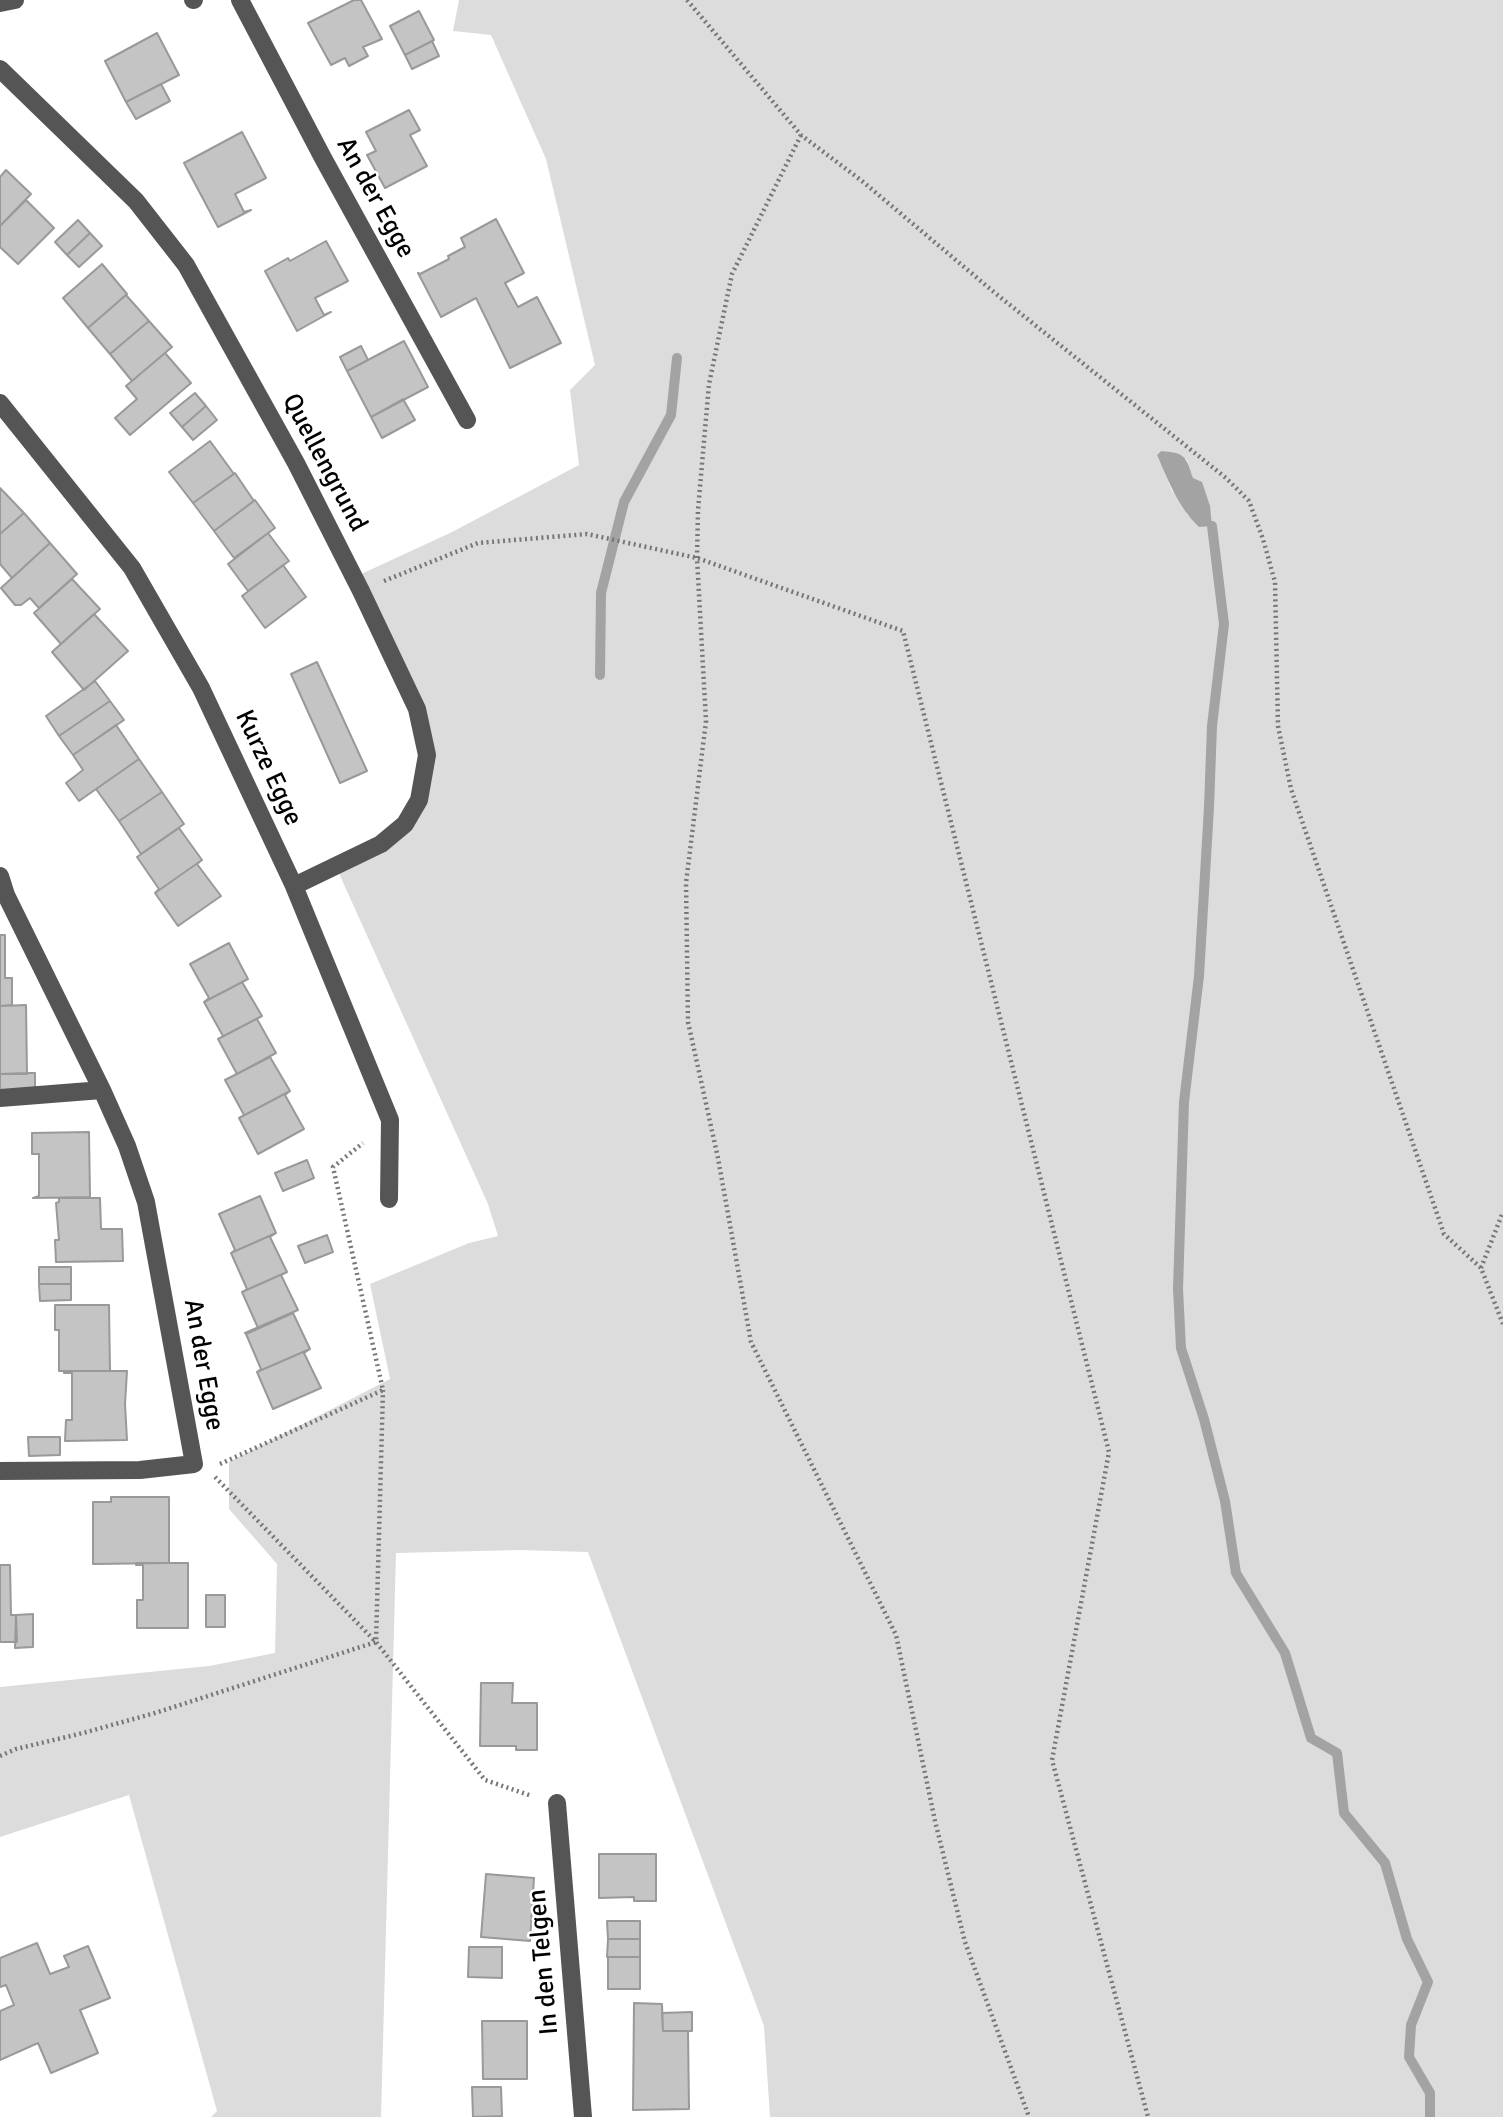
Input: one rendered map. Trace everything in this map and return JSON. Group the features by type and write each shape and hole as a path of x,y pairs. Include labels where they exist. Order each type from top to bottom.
{"street":[{"path":"0,3 15,0"},
{"name":"An der Egge","path":"240,0 329,170 467,420"},
{"name":"Quellengrund","path":"0,69 136,201 186,265 296,463 361,590 417,709 427,755 419,800 405,824 381,844 294,886"},
{"name":"Kurze Egge","path":"0,403 132,568 201,688 294,886 390,1120 389,1199"},
{"name":"An der Egge","path":"0,876 6,895 102,1090 127,1146 146,1202 194,1464 140,1470 0,1471"},
{"path":"0,1098 102,1090"},
{"name":"In den Telgen","path":"557,1803 583,2117"}],"path":[{"path":"687,0 801,135 862,181 995,293 1226,478 1249,501 1275,582 1278,726 1291,789 1444,1234 1481,1268 1503,1324"},
{"path":"801,135 732,274 709,384 698,510 697,558 706,721 686,883 688,1022 718,1158 751,1342 896,1635 935,1821 965,1942 1029,2117"},
{"path":"361,590 478,543 587,534 697,558 903,631 1109,1452 1052,1760 1147,2117"},
{"path":"376,1642 383,1391 333,1167 390,1120"},
{"path":"1481,1268 1503,1212"},
{"path":"383,1391 208,1469 376,1642 485,1780 557,1803"},
{"path":"0,1756 16,1749 83,1734 155,1713 376,1642"}],"shaded area":[{"path":"459,0 1503,0 1503,2117 770,2117 764,2026 588,1552 520,1550 396,1553 381,2117 211,2117 217,2111 129,1795 0,1837 0,1687 209,1666 275,1653 277,1564 229,1509 229,1462 390,1379 370,1284 469,1243 498,1236 488,1204 337,869 407,825 429,754 357,576 452,532 579,465 570,390 595,365 546,159 491,35 453,31","holes":["1161,451 1187,460 1193,478 1188,516 1182,502 1172,491 1157,455"]},
{"path":"1161,451 1183,457 1193,478 1202,482 1210,506 1212,526 1199,527 1180,503 1157,455"}],"building":[{"path":"354,0 361,0 382,39 363,47 368,56 349,66 345,58 331,65 308,23"},
{"path":"419,11 434,40 405,55 390,26"},
{"path":"157,33 179,75 126,102 105,61"},
{"path":"432,41 439,56 412,69 405,55"},
{"path":"161,84 170,101 136,119 126,102"},
{"path":"409,110 420,130 410,135 427,166 385,188 367,155 376,151 366,132"},
{"path":"242,132 266,178 235,194 244,212 251,210 218,227 184,163"},
{"path":"6,170 31,194 0,226 0,177"},
{"path":"26,200 54,228 18,264 0,247 0,226"},
{"path":"496,219 524,273 505,283 518,307 537,297 561,343 510,368 476,298 441,317 418,273 449,259 448,256 465,247 461,238"},
{"path":"78,220 90,233 67,255 55,242"},
{"path":"90,233 102,246 79,267 67,255"},
{"path":"326,241 348,281 315,298 324,315 331,312 297,331 265,271"},
{"path":"102,264 127,294 88,328 63,298"},
{"path":"126,295 149,321 110,354 88,328"},
{"path":"149,321 172,347 132,381 110,354"},
{"path":"404,341 428,387 371,417 347,371"},
{"path":"361,346 368,360 347,371 340,357"},
{"path":"165,353 191,383 130,435 115,418 137,399 126,386"},
{"path":"195,393 206,406 182,427 170,413"},
{"path":"403,399 415,420 382,438 371,417"},
{"path":"206,406 217,420 193,440 182,427"},
{"path":"210,441 234,474 193,503 169,472"},
{"path":"235,473 254,501 214,531 193,503"},
{"path":"0,488 24,513 0,534"},
{"path":"255,500 275,528 234,558 214,531"},
{"path":"24,513 50,543 12,578 0,564 0,534"},
{"path":"268,533 289,561 248,591 228,564"},
{"path":"50,543 77,574 39,608 30,598 21,605 15,605 1,588"},
{"path":"283,565 306,597 265,628 242,596"},
{"path":"72,579 100,609 61,644 34,613"},
{"path":"94,614 128,651 84,690 52,652"},
{"path":"317,662 367,771 340,783 291,674"},
{"path":"95,681 110,701 59,736 46,716"},
{"path":"110,701 124,720 73,755 59,736"},
{"path":"116,725 139,759 79,801 66,783 83,770 73,755"},
{"path":"139,759 162,792 119,821 96,789"},
{"path":"162,792 184,824 141,854 119,821"},
{"path":"179,828 202,860 155,893 159,889 137,857"},
{"path":"202,860 197,864 221,896 178,926 155,893"},
{"path":"0,935 5,935 5,978 12,978 12,1005 0,1006"},
{"path":"229,943 248,979 204,1002 209,998 190,964"},
{"path":"242,982 262,1016 218,1039 223,1036 204,1002"},
{"path":"26,1005 27,1074 0,1074 0,1006"},
{"path":"262,1016 257,1019 276,1053 237,1074 218,1039"},
{"path":"270,1057 290,1091 239,1118 244,1115 225,1080"},
{"path":"35,1073 35,1090 0,1091 0,1074"},
{"path":"290,1091 285,1095 304,1129 258,1154 239,1118"},
{"path":"89,1132 90,1197 33,1198 39,1196 39,1154 32,1154 32,1133"},
{"path":"307,1160 314,1178 283,1191 275,1173"},
{"path":"260,1196 276,1233 231,1253 235,1250 219,1214"},
{"path":"59,1198 100,1198 101,1229 122,1229 123,1261 56,1262 55,1240 59,1240 56,1203"},
{"path":"276,1233 270,1237 287,1272 242,1292 247,1289 231,1253"},
{"path":"327,1235 333,1252 305,1263 298,1246"},
{"path":"39,1267 71,1267 71,1284 39,1284"},
{"path":"287,1272 281,1275 298,1310 258,1327 242,1292"},
{"path":"39,1284 71,1284 71,1300 40,1301"},
{"path":"55,1305 109,1305 110,1371 59,1371 59,1330 55,1330"},
{"path":"293,1313 310,1349 257,1372 261,1369 246,1334"},
{"path":"310,1349 304,1353 321,1388 273,1409 257,1372"},
{"path":"64,1371 127,1371 127,1440 65,1441 66,1420 72,1420 72,1373"},
{"path":"28,1437 60,1437 60,1455 29,1456"},
{"path":"111,1497 169,1497 169,1563 93,1564 93,1502 111,1502"},
{"path":"136,1563 188,1563 188,1628 137,1628 137,1600 143,1600 143,1565"},
{"path":"0,1565 10,1565 11,1615 16,1615 17,1642 0,1642"},
{"path":"206,1595 225,1595 225,1627 206,1627"},
{"path":"33,1614 33,1647 15,1648 16,1615"},
{"path":"481,1683 513,1683 512,1703 537,1703 537,1750 516,1750 516,1746 480,1746"},
{"path":"599,1854 656,1854 656,1901 634,1901 634,1897 599,1898"},
{"path":"486,1874 534,1878 530,1941 481,1937"},
{"path":"607,1921 640,1921 640,1939 608,1939"},
{"path":"608,1939 640,1939 640,1957 607,1957"},
{"path":"37,1943 50,1974 69,1967 64,1956 88,1946 110,1998 80,2010 98,2053 51,2073 38,2043 0,2060 0,2011 14,2005 6,1985 0,1987 0,1958"},
{"path":"469,1947 502,1947 502,1978 468,1977"},
{"path":"608,1957 640,1957 640,1989 608,1989"},
{"path":"634,2003 662,2004 663,2031 688,2031 689,2109 633,2110"},
{"path":"692,2012 692,2031 663,2031 662,2013"},
{"path":"482,2021 527,2021 527,2079 483,2079"},
{"path":"472,2087 501,2087 502,2116 473,2117"}],"waterway":[{"path":"600,675 601,593 624,502 671,415 677,358"},
{"path":"1212,526 1224,624 1212,726 1199,976 1184,1102 1178,1289 1181,1348 1204,1419 1225,1501 1236,1573 1285,1653 1311,1738 1337,1753 1344,1813 1385,1863 1407,1939 1428,1982 1411,2025 1409,2057 1430,2093 1430,2117"}]}
